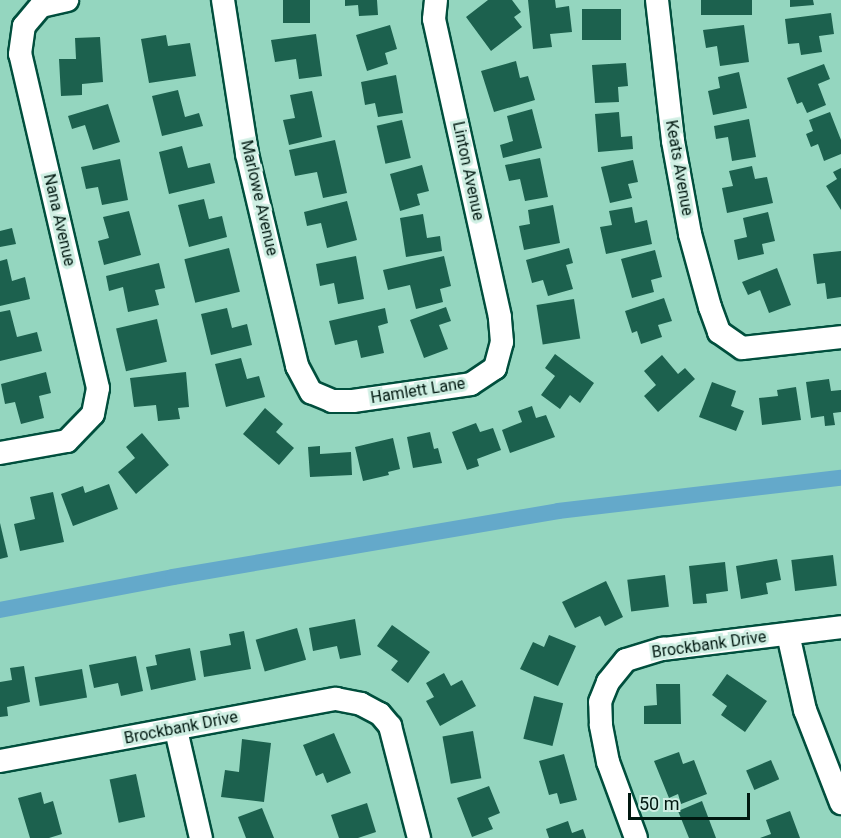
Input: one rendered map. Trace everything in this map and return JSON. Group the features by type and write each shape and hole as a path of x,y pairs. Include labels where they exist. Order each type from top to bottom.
{"street":[{"name":"Nana Avenue","path":"0,453 67,441 93,414 98,388 20,54 24,26 41,6 68,0"},
{"name":"Marlowe Avenue","path":"223,0 247,154 297,366 311,392"},
{"name":"Linton Avenue","path":"436,0 434,19 500,317 502,342"},
{"name":"Keats Avenue","path":"657,0 675,153 690,234 719,332 742,348 841,337"},
{"name":"Hamlett Lane","path":"311,392 332,401 353,401 471,384 495,368 502,342"},
{"name":"Brockbank Drive","path":"636,838 608,762 601,724 600,702 608,682 626,660 663,649 841,627"},
{"path":"788,634 805,710 841,803"},
{"name":"Brockbank Drive","path":"0,761 336,699 361,704 380,714 390,726 419,838"},
{"path":"176,730 201,838"}],"building":[{"path":"283,0 310,0 310,23 283,23"},
{"path":"345,0 377,0 378,15 359,16 358,5 345,6"},
{"path":"488,0 512,0 521,12 514,17 522,27 491,51 466,17"},
{"path":"528,0 555,0 556,8 569,6 572,32 550,34 552,47 533,49"},
{"path":"701,0 752,0 752,15 701,15"},
{"path":"790,0 813,0 814,5 790,7"},
{"path":"582,9 621,9 621,40 582,40"},
{"path":"831,13 834,34 819,36 822,52 801,55 799,43 788,44 785,19"},
{"path":"390,25 397,49 385,53 388,64 367,71 356,35"},
{"path":"744,25 749,62 720,66 717,46 706,48 703,30"},
{"path":"316,34 322,76 299,79 296,59 275,62 271,40"},
{"path":"166,35 168,46 190,43 196,76 149,83 141,39"},
{"path":"100,37 103,82 82,84 82,95 61,96 59,59 76,59 75,38"},
{"path":"516,61 520,78 528,76 535,100 494,112 481,71"},
{"path":"626,63 628,86 618,87 619,102 595,103 592,65"},
{"path":"824,64 830,79 818,84 826,105 807,113 802,102 797,104 787,78"},
{"path":"739,72 747,108 713,115 708,91 720,88 718,77"},
{"path":"396,75 403,113 378,117 375,103 365,105 361,82"},
{"path":"178,90 185,117 199,113 203,126 162,136 152,96"},
{"path":"312,91 322,137 289,145 283,120 295,118 290,95"},
{"path":"108,104 120,142 93,150 85,125 72,129 68,116"},
{"path":"532,109 542,148 503,158 500,145 513,141 507,116"},
{"path":"619,112 621,137 632,136 633,149 598,152 595,114"},
{"path":"830,112 841,140 841,154 824,161 818,144 811,147 806,134 813,131 809,120"},
{"path":"749,119 756,157 732,161 728,137 716,139 714,126"},
{"path":"402,120 411,158 385,164 377,126"},
{"path":"335,140 347,193 323,198 317,172 295,176 289,150"},
{"path":"182,146 188,168 210,163 215,183 169,194 159,152"},
{"path":"540,158 548,197 525,201 520,179 509,181 505,165"},
{"path":"120,159 128,200 102,205 98,187 86,189 81,167"},
{"path":"633,160 638,182 628,184 632,198 610,203 601,167"},
{"path":"422,165 429,191 417,194 420,205 400,211 390,174"},
{"path":"752,166 755,179 767,177 773,203 727,213 722,188 733,186 729,171"},
{"path":"841,168 841,210 826,186 837,179 833,172"},
{"path":"204,199 209,219 222,216 227,237 189,247 178,205"},
{"path":"347,201 357,240 327,248 321,223 307,226 304,212"},
{"path":"553,205 560,243 524,250 519,226 530,224 528,210"},
{"path":"632,207 635,223 647,220 652,244 606,254 600,227 612,225 609,211"},
{"path":"129,211 141,255 104,265 98,241 109,238 103,217"},
{"path":"768,212 775,241 762,244 764,254 738,260 734,240 747,237 743,218"},
{"path":"423,214 427,238 440,236 442,251 406,257 400,218"},
{"path":"12,228 16,244 0,247 0,231"},
{"path":"229,248 240,292 195,303 184,259"},
{"path":"569,248 573,263 566,265 573,289 548,296 543,280 532,283 526,260"},
{"path":"655,250 662,277 651,280 654,292 632,298 621,259"},
{"path":"841,251 841,297 827,299 825,283 817,284 813,254"},
{"path":"356,256 364,299 338,304 334,283 320,286 316,264"},
{"path":"444,256 451,286 440,289 443,302 416,309 410,285 388,290 383,270"},
{"path":"7,259 12,281 25,277 30,299 0,306 0,261"},
{"path":"159,263 165,288 155,290 159,305 128,312 123,287 109,291 106,276"},
{"path":"777,268 791,305 769,313 760,290 748,295 742,282"},
{"path":"664,298 672,321 658,325 662,337 641,344 637,331 632,333 625,311"},
{"path":"574,299 580,339 543,344 536,305"},
{"path":"446,307 451,321 439,325 448,349 424,358 410,320"},
{"path":"227,308 232,328 247,324 252,345 211,355 201,314"},
{"path":"385,308 388,323 378,326 384,353 361,358 357,340 335,345 329,321"},
{"path":"10,310 17,337 37,332 42,351 0,361 0,312"},
{"path":"157,319 167,362 126,371 116,328"},
{"path":"555,354 594,383 580,403 570,395 560,409 541,395 555,376 545,368"},
{"path":"662,355 678,374 685,368 695,379 658,412 644,396 656,385 644,371"},
{"path":"241,358 247,379 259,376 265,397 226,407 215,364"},
{"path":"46,372 51,393 39,396 44,418 21,424 15,402 5,404 1,384"},
{"path":"186,372 189,407 178,408 180,419 158,421 156,405 134,407 130,378"},
{"path":"829,379 831,391 841,390 841,412 833,413 835,425 825,426 824,416 811,418 806,382"},
{"path":"712,382 736,391 731,406 744,411 736,431 699,417"},
{"path":"796,387 801,420 762,425 759,398 778,396 777,390"},
{"path":"532,406 536,418 546,415 555,437 510,453 502,430 522,422 518,411"},
{"path":"265,408 283,424 276,432 294,448 279,465 243,434"},
{"path":"476,423 480,432 493,428 501,450 477,459 479,466 467,470 452,432"},
{"path":"430,432 434,449 438,448 442,463 413,468 407,437"},
{"path":"142,433 169,465 136,494 118,472 135,458 126,447"},
{"path":"393,438 400,469 388,472 389,475 363,481 355,447"},
{"path":"320,446 320,454 351,452 352,475 310,477 308,447"},
{"path":"109,484 118,509 73,526 61,494 83,486 85,493"},
{"path":"53,492 64,542 20,551 14,524 35,519 30,497"},
{"path":"0,523 8,557 0,559"},
{"path":"833,555 837,586 795,591 791,560"},
{"path":"777,559 781,580 766,583 768,594 741,599 736,566"},
{"path":"725,562 728,591 706,594 707,603 693,604 689,566"},
{"path":"665,575 669,607 631,611 627,580"},
{"path":"606,581 623,617 605,626 600,616 575,628 562,602"},
{"path":"355,619 361,655 340,659 337,646 313,651 309,628"},
{"path":"392,625 430,652 408,683 391,670 398,661 377,646"},
{"path":"297,628 306,660 265,672 256,640"},
{"path":"244,631 251,669 204,677 200,651 231,645 229,634"},
{"path":"549,635 576,646 558,686 520,669 533,642 544,647"},
{"path":"190,648 196,680 151,690 146,667 157,665 155,655"},
{"path":"136,656 143,691 121,696 118,683 94,688 89,665"},
{"path":"24,666 30,702 7,707 8,716 0,717 0,682 12,680 10,668"},
{"path":"82,669 87,698 40,706 35,677"},
{"path":"444,673 451,686 462,680 476,706 440,726 426,701 434,697 426,683"},
{"path":"727,674 767,701 745,732 721,715 727,706 712,695"},
{"path":"656,684 680,684 681,724 644,724 644,706 657,705"},
{"path":"534,696 563,703 552,746 523,739"},
{"path":"473,731 481,778 451,784 442,736"},
{"path":"334,733 351,773 327,783 323,773 316,776 303,745"},
{"path":"242,739 271,743 264,802 221,797 225,770 239,772"},
{"path":"679,752 683,764 694,760 707,794 681,804 678,794 669,798 654,761"},
{"path":"564,754 577,800 560,804 557,793 549,795 539,761"},
{"path":"771,760 779,779 754,790 746,771"},
{"path":"136,774 145,817 119,823 110,780"},
{"path":"489,786 500,813 488,818 493,829 472,837 457,798"},
{"path":"41,792 44,804 53,801 62,834 49,838 30,838 18,798"},
{"path":"702,801 716,838 689,838 678,811"},
{"path":"367,803 376,832 358,838 339,838 331,815"},
{"path":"262,808 274,838 246,838 238,817"},
{"path":"790,811 800,838 760,838 771,834 766,820"},
{"path":"568,821 572,833 583,829 586,838 549,838 546,829"}],"waterway":[{"path":"0,610 173,577 558,511 841,478"}]}
